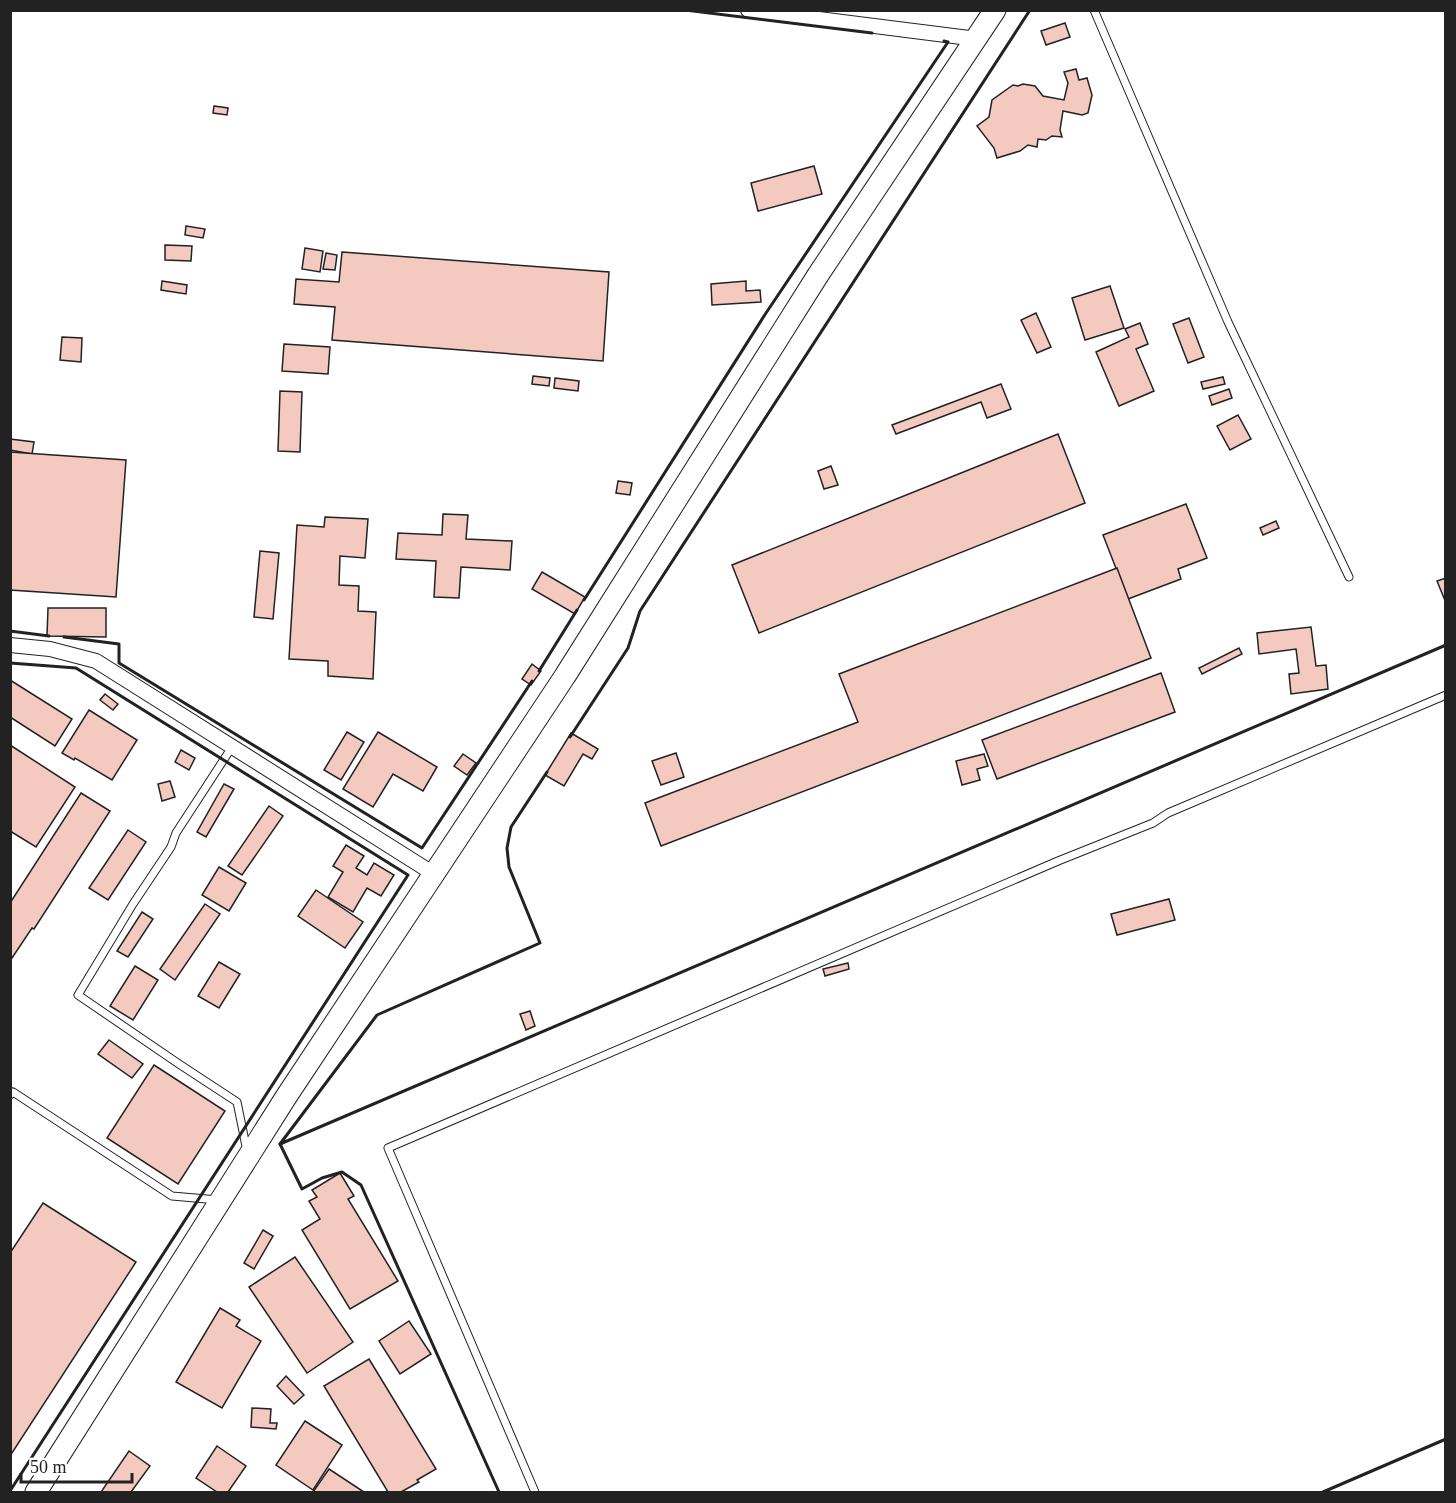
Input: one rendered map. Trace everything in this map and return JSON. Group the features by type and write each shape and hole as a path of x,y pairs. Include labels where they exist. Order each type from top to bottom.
{"main road":[{"path":"36,1492 286,1097 565,676 818,275 995,10"}],"street":[{"path":"748,10 977,39"},
{"path":"10,645 50,649 96,661 434,874"}],"lane":[{"path":"1094,10 1228,322 1349,577"},
{"path":"535,1492 388,1148 1058,861 1153,823 1168,813 1446,695"},
{"path":"232,747 176,833 171,847 78,994 237,1102 249,1156"},
{"path":"10,1095 12,1092 172,1196 220,1201"}],"building":[{"path":"1065,23 1070,37 1046,45 1041,31"},
{"path":"1076,69 1079,80 1087,78 1092,95 1088,113 1082,115 1063,111 1060,130 1062,137 1052,136 1046,140 1038,139 1037,147 1028,145 1020,151 997,158 994,148 977,126 989,117 992,100 1013,85 1023,84 1035,86 1043,96 1064,100 1068,83 1064,72"},
{"path":"214,106 228,108 227,115 213,113"},
{"path":"814,166 822,194 758,211 751,183"},
{"path":"186,226 205,229 203,238 185,235"},
{"path":"165,245 192,246 191,261 165,260"},
{"path":"305,248 323,251 320,272 302,269"},
{"path":"342,252 609,272 603,361 332,340 335,307 294,304 296,279 339,282"},
{"path":"326,253 337,255 335,270 323,269"},
{"path":"162,281 187,285 186,294 161,290"},
{"path":"746,281 746,291 760,290 761,302 712,305 711,284"},
{"path":"1110,286 1124,328 1085,340 1072,298"},
{"path":"1036,313 1051,347 1037,353 1021,320"},
{"path":"1189,318 1204,357 1188,363 1173,324"},
{"path":"1140,323 1148,344 1136,349 1154,391 1119,406 1096,352 1129,337 1125,329"},
{"path":"62,337 82,338 81,362 60,360"},
{"path":"284,344 330,347 328,374 282,371"},
{"path":"533,376 550,378 549,386 532,384"},
{"path":"1223,377 1225,384 1203,389 1201,382"},
{"path":"555,378 579,381 578,391 554,388"},
{"path":"1001,384 1011,409 987,418 981,402 896,434 892,425"},
{"path":"1229,389 1232,398 1212,405 1209,396"},
{"path":"280,391 302,392 300,452 278,451"},
{"path":"1238,415 1251,439 1230,450 1217,426"},
{"path":"1058,434 1085,503 759,633 732,565"},
{"path":"10,439 34,442 32,454 10,450"},
{"path":"10,452 126,460 116,597 10,590"},
{"path":"831,466 838,485 824,489 818,471"},
{"path":"618,481 632,483 630,495 616,493"},
{"path":"1186,504 1207,558 1178,569 1181,579 1128,599 1103,535"},
{"path":"443,514 468,515 466,539 512,541 510,570 461,567 459,598 434,597 436,561 396,559 398,533 442,535"},
{"path":"325,517 368,519 365,558 340,556 339,585 359,586 358,611 376,612 373,679 328,676 328,661 289,659 297,525 324,527"},
{"path":"1276,521 1279,528 1263,535 1260,528"},
{"path":"260,551 279,553 273,619 254,617"},
{"path":"1117,568 1151,658 661,846 645,803 858,722 839,674"},
{"path":"542,572 585,597 575,614 532,589"},
{"path":"1446,578 1446,603 1437,581"},
{"path":"48,608 106,608 106,637 47,636"},
{"path":"1311,627 1316,666 1326,665 1328,689 1291,694 1289,674 1299,673 1296,649 1259,654 1257,633"},
{"path":"1239,648 1242,654 1202,674 1199,668"},
{"path":"532,664 541,671 531,685 522,679"},
{"path":"1161,673 1175,712 997,779 982,740"},
{"path":"10,680 72,719 55,746 10,717"},
{"path":"105,694 118,704 113,710 100,700"},
{"path":"89,710 137,740 112,780 62,753"},
{"path":"347,732 364,742 341,780 324,770"},
{"path":"378,732 437,767 423,791 393,774 373,807 343,789"},
{"path":"571,733 598,749 592,759 583,754 564,786 545,775"},
{"path":"10,745 75,787 36,847 10,831"},
{"path":"181,750 195,758 189,770 175,762"},
{"path":"676,753 684,777 661,785 652,761"},
{"path":"463,754 476,763 467,775 454,766"},
{"path":"984,754 988,766 977,769 980,780 962,785 956,761"},
{"path":"170,781 175,797 162,801 158,784"},
{"path":"224,784 234,789 206,837 197,832"},
{"path":"81,793 110,811 34,929 32,928 10,961 10,903"},
{"path":"269,806 283,816 242,875 228,866"},
{"path":"128,830 146,842 108,900 89,888"},
{"path":"346,845 364,856 356,868 367,875 374,863 394,875 381,896 367,888 353,912 328,897 343,872 333,866"},
{"path":"219,867 246,883 229,911 202,895"},
{"path":"316,890 363,922 345,948 298,916"},
{"path":"1169,899 1175,920 1117,935 1111,914"},
{"path":"205,904 220,914 175,980 160,969"},
{"path":"142,912 153,919 128,957 117,951"},
{"path":"219,962 240,974 219,1008 198,996"},
{"path":"848,963 849,969 825,976 823,969"},
{"path":"135,966 158,980 133,1020 110,1006"},
{"path":"530,1011 535,1026 526,1030 520,1014"},
{"path":"109,1040 143,1064 132,1078 98,1054"},
{"path":"154,1065 225,1111 178,1184 107,1138"},
{"path":"340,1173 354,1196 348,1199 398,1281 350,1309 302,1230 320,1219 309,1201 317,1197 312,1190"},
{"path":"43,1203 136,1262 10,1456 10,1253"},
{"path":"263,1230 273,1236 254,1269 244,1263"},
{"path":"295,1257 353,1342 307,1373 249,1287"},
{"path":"220,1308 240,1320 236,1326 261,1341 222,1408 176,1382"},
{"path":"409,1321 431,1354 400,1374 379,1341"},
{"path":"369,1359 436,1469 401,1492 388,1492 324,1386"},
{"path":"286,1376 304,1395 294,1404 277,1386"},
{"path":"252,1408 271,1409 270,1423 277,1423 276,1429 251,1427"},
{"path":"305,1421 342,1445 313,1490 276,1465"},
{"path":"217,1446 246,1466 228,1492 217,1492 196,1478"},
{"path":"129,1451 150,1466 131,1492 101,1492"},
{"path":"329,1469 364,1492 313,1492"}],"wall":[{"path":"685,10 872,33"},
{"path":"570,737 628,648 640,611 1030,10"},
{"path":"584,600 766,313 948,42 944,41"},
{"path":"539,671 577,610"},
{"path":"10,631 49,636"},
{"path":"64,637 119,644 119,663 422,848 532,681"},
{"path":"547,772 511,827 507,848 509,867 540,943 377,1015 280,1144 1446,645"},
{"path":"10,663 76,668 408,875 10,1491"},
{"path":"282,1143 280,1144 302,1189 322,1178 342,1172 361,1185 499,1492"},
{"path":"1323,1492 1446,1439"}]}
